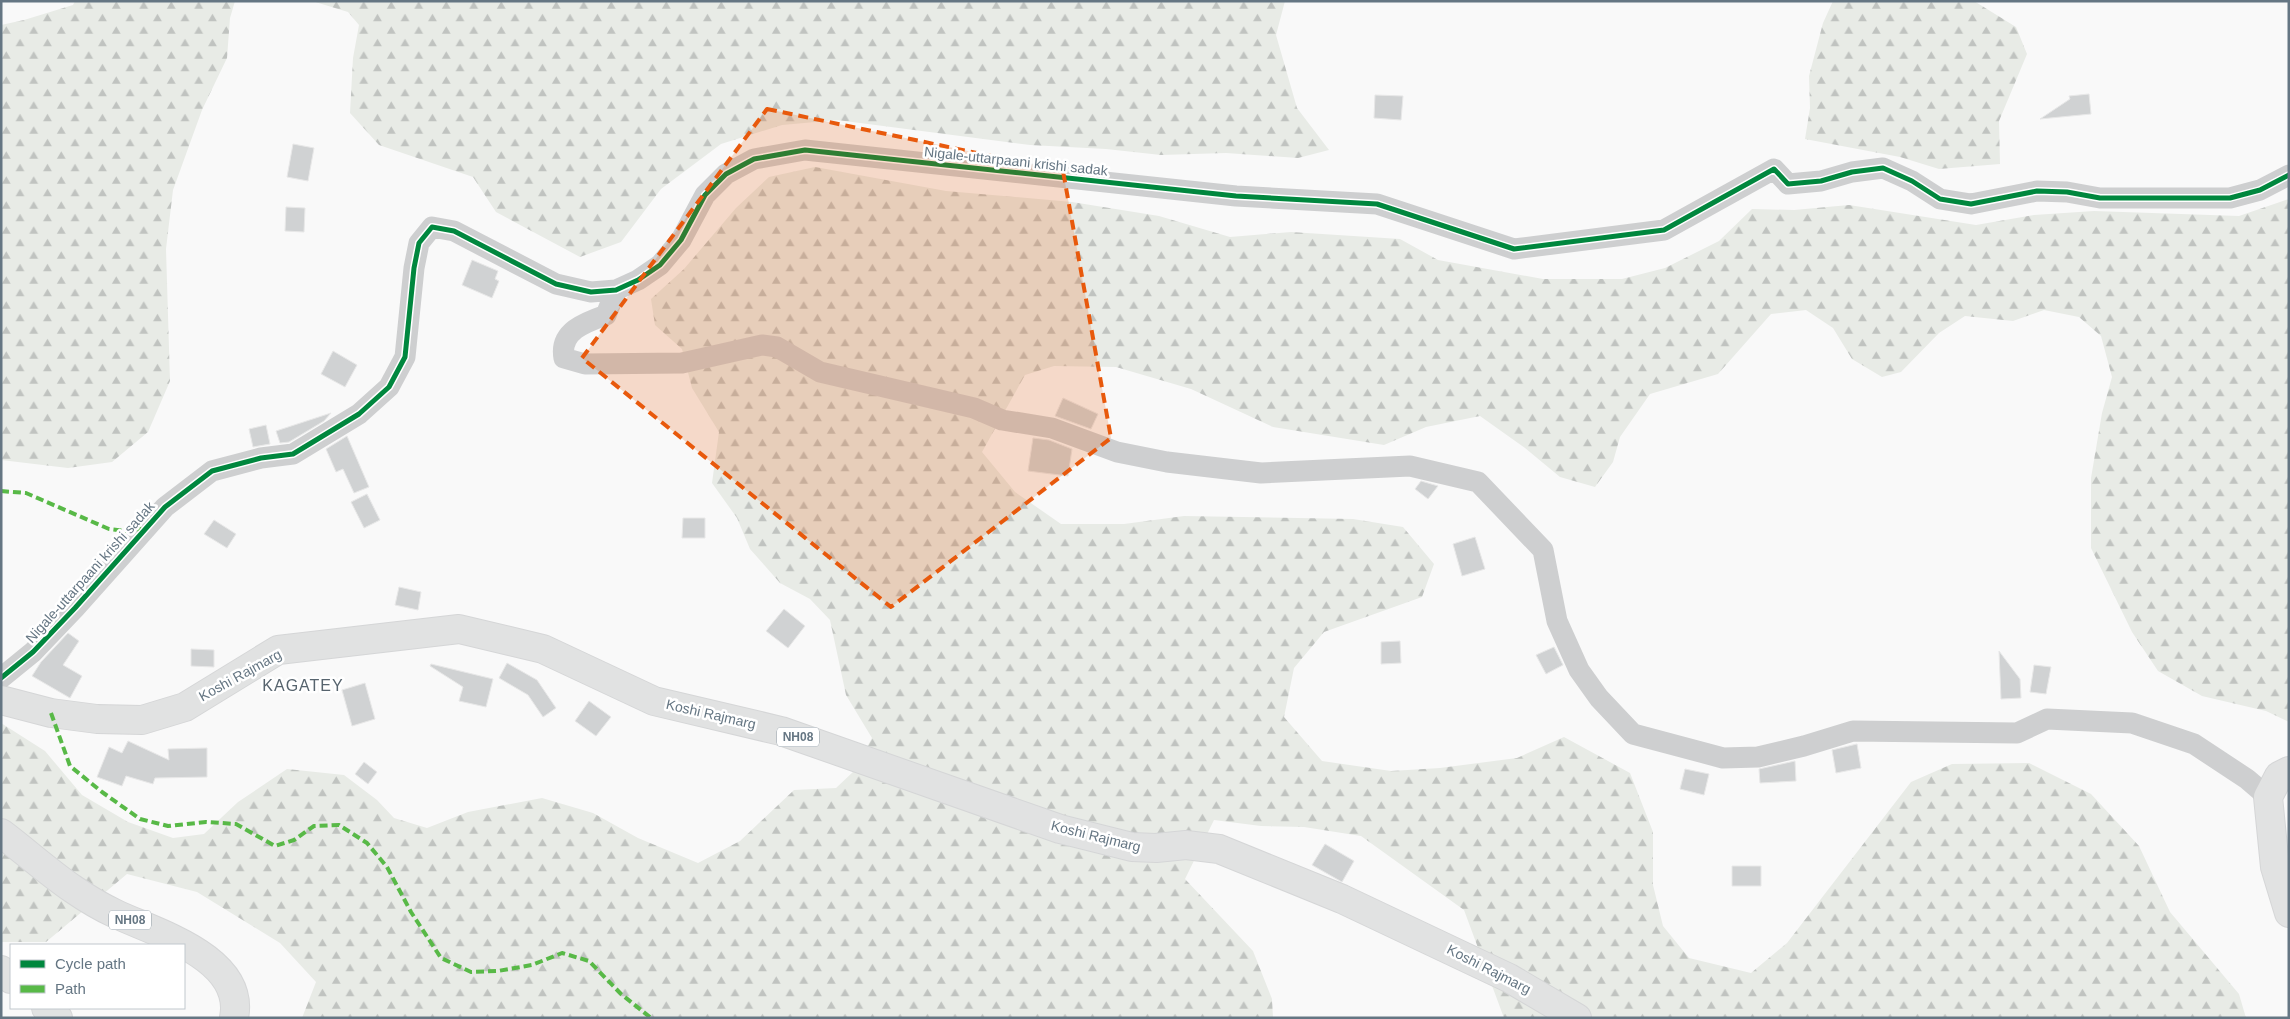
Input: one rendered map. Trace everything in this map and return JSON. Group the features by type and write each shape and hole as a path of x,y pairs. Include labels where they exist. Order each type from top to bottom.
{"main road":[{"name":"Koshi Rajmarg","path":"1,700 51,713 142,720 185,707 278,650 459,629 544,649 654,701 781,731 1060,829 1132,847 1156,848 1186,845 1219,849 1368,911 1509,978 1577,1018"},
{"path":"2289,771 2279,776 2268,797 2275,867 2289,913"},
{"name":"NH08","path":"1,832 72,888 114,913 183,944"},
{"name":"NH08","path":"185,946 220,970 228,979 233,996 234,1018"},
{"path":"47,1009 58,1018"}],"street":[{"name":"Nigale-uttarpaani krishi sadak","path":"1,678 33,652 76,608 165,507 212,471 262,458 293,454 359,414 389,387 405,357 414,268 419,243 432,227 454,231 556,284 591,292 616,290 638,280 660,265 681,240 706,195 726,174 754,159 805,150 1236,196 1377,204 1514,249 1664,230 1774,169 1788,184 1821,181 1852,172 1883,168 1912,181 1940,199 1971,204 2037,191 2067,192 2100,198 2230,198 2260,190 2289,174"},
{"path":"616,290 606,315 581,324 573,330 562,350 564,358 585,364 682,363 762,345 777,347 820,372 974,408 1002,420 1052,428 1118,452 1167,462 1261,473 1410,466 1478,482 1543,550 1557,621 1578,670 1600,698 1633,734 1723,758 1758,757 1854,731 2017,733 2046,719 2132,722 2194,744 2247,779 2268,797"}],"highlighted area":[{"path":"767,109 1063,171 1111,438 891,607 582,358"}],"green space":[{"path":"75,1 235,1 230,18 227,58 202,110 173,190 166,249 170,381 148,432 112,462 68,468 1,460 1,25 73,5"},
{"path":"312,1 1285,1 1276,35 1297,108 1329,150 1298,158 1226,153 1161,155 1106,149 1030,145 837,120 782,125 721,144 661,189 621,242 580,257 496,212 473,177 379,145 350,113 353,58 359,25 348,12"},
{"path":"1833,1 1974,1 2016,27 2027,54 1999,121 2000,164 1939,169 1900,157 1805,139 1810,108 1809,76 1823,23"},
{"path":"815,167 946,191 1072,202 1159,216 1230,237 1291,232 1400,239 1438,260 1543,279 1622,279 1665,268 1719,241 1752,209 1794,210 1849,205 1976,225 2034,215 2094,211 2239,216 2289,199 2289,722 2266,711 2202,696 2158,671 2132,632 2091,548 2091,478 2102,413 2112,377 2101,336 2079,317 2044,310 2013,321 1965,316 1939,333 1901,372 1882,377 1852,359 1833,328 1806,310 1771,314 1718,374 1650,394 1620,437 1613,462 1595,487 1560,477 1525,448 1480,416 1426,427 1384,445 1273,427 1191,389 1116,367 1054,366 1025,375 982,452 1015,492 1061,524 1124,524 1184,516 1353,519 1403,527 1434,564 1422,597 1324,632 1294,668 1284,717 1322,761 1391,771 1440,768 1517,758 1564,737 1630,773 1653,832 1653,885 1663,926 1689,958 1751,973 1787,943 1911,782 1952,764 2029,763 2091,794 2139,846 2170,912 2239,994 2246,1018 1504,1018 1464,910 1361,836 1304,827 1261,826 1214,820 1185,879 1253,951 1272,999 1273,1018 302,1018 316,982 280,943 197,892 127,874 46,942 1,942 1,723 45,751 82,795 128,822 173,838 204,834 238,802 287,769 344,775 377,800 394,818 427,828 468,812 542,798 593,813 638,838 698,863 740,841 794,790 836,788 854,771 872,738 846,695 830,620 810,599 780,583 750,549 737,518 712,483 719,432 692,388 682,349 655,325 651,299 684,269 736,208 769,177"}],"building":[{"path":"2089,94 2091,114 2040,119 2070,99 2069,96"},
{"path":"1375,95 1403,96 1401,120 1374,118"},
{"path":"293,144 314,148 308,181 287,177"},
{"path":"286,207 305,208 304,232 285,231"},
{"path":"472,260 498,271 495,279 499,281 492,298 462,285"},
{"path":"333,351 357,365 345,387 321,374"},
{"path":"1063,398 1098,414 1091,429 1055,416"},
{"path":"331,413 324,421 289,442 280,443 276,431"},
{"path":"266,425 270,444 253,447 249,429"},
{"path":"347,436 369,487 354,493 343,469 336,472 326,449"},
{"path":"1033,438 1049,440 1072,449 1068,476 1028,471"},
{"path":"1421,481 1438,486 1428,499 1415,489"},
{"path":"367,494 380,520 364,528 351,502"},
{"path":"683,518 705,518 705,538 682,538"},
{"path":"214,520 236,534 227,548 204,534"},
{"path":"1475,537 1485,569 1462,576 1453,544"},
{"path":"399,587 421,592 418,610 395,605"},
{"path":"784,609 805,626 788,648 766,631"},
{"path":"68,633 79,641 63,665 82,676 70,698 32,676 41,662"},
{"path":"1400,641 1401,663 1381,664 1381,642"},
{"path":"1554,647 1563,665 1546,674 1536,655"},
{"path":"191,649 214,650 214,667 191,666"},
{"path":"1999,651 2020,679 2021,698 2001,699"},
{"path":"507,663 537,680 556,708 543,717 528,695 499,678"},
{"path":"431,664 493,679 486,707 459,701 463,687 430,666"},
{"path":"2034,665 2051,667 2046,694 2030,692"},
{"path":"365,683 375,719 352,726 342,690"},
{"path":"589,701 611,717 596,736 575,721"},
{"path":"128,741 169,760 168,749 207,748 207,777 155,778 153,784 126,776 122,786 97,777 109,747 122,753"},
{"path":"1857,744 1861,768 1836,773 1832,750"},
{"path":"1795,761 1796,781 1760,783 1759,769"},
{"path":"364,762 377,772 368,784 355,774"},
{"path":"1685,769 1709,774 1704,795 1680,789"},
{"path":"1325,844 1354,861 1342,882 1312,865"},
{"path":"1732,866 1761,866 1761,886 1732,886"}],"marked path":[{"path":"1,491 26,493 109,529 135,532 141,527"},
{"path":"51,713 70,766 140,819 168,826 206,822 236,824 275,846 294,840 314,826 339,825 367,843 387,867 411,912 441,958 471,972 498,971 532,965 562,953 589,961 621,994 651,1018"}],"cycle path":[{"path":"1,678 33,652 165,507 212,471 261,458 293,454 359,414 389,387 405,357 414,268 419,243 432,227 454,231 556,284 591,292 616,290 638,280 660,265 681,240 705,195 726,174 754,159 805,150 1236,196 1377,204 1514,249 1664,230 1774,169 1788,184 1821,181 1852,172 1883,168 1912,181 1940,199 1971,204 2037,191 2067,192 2100,198 2230,198 2260,190 2289,175"}],"district":[{"name":"KAGATEY","path":"303,685"}]}
